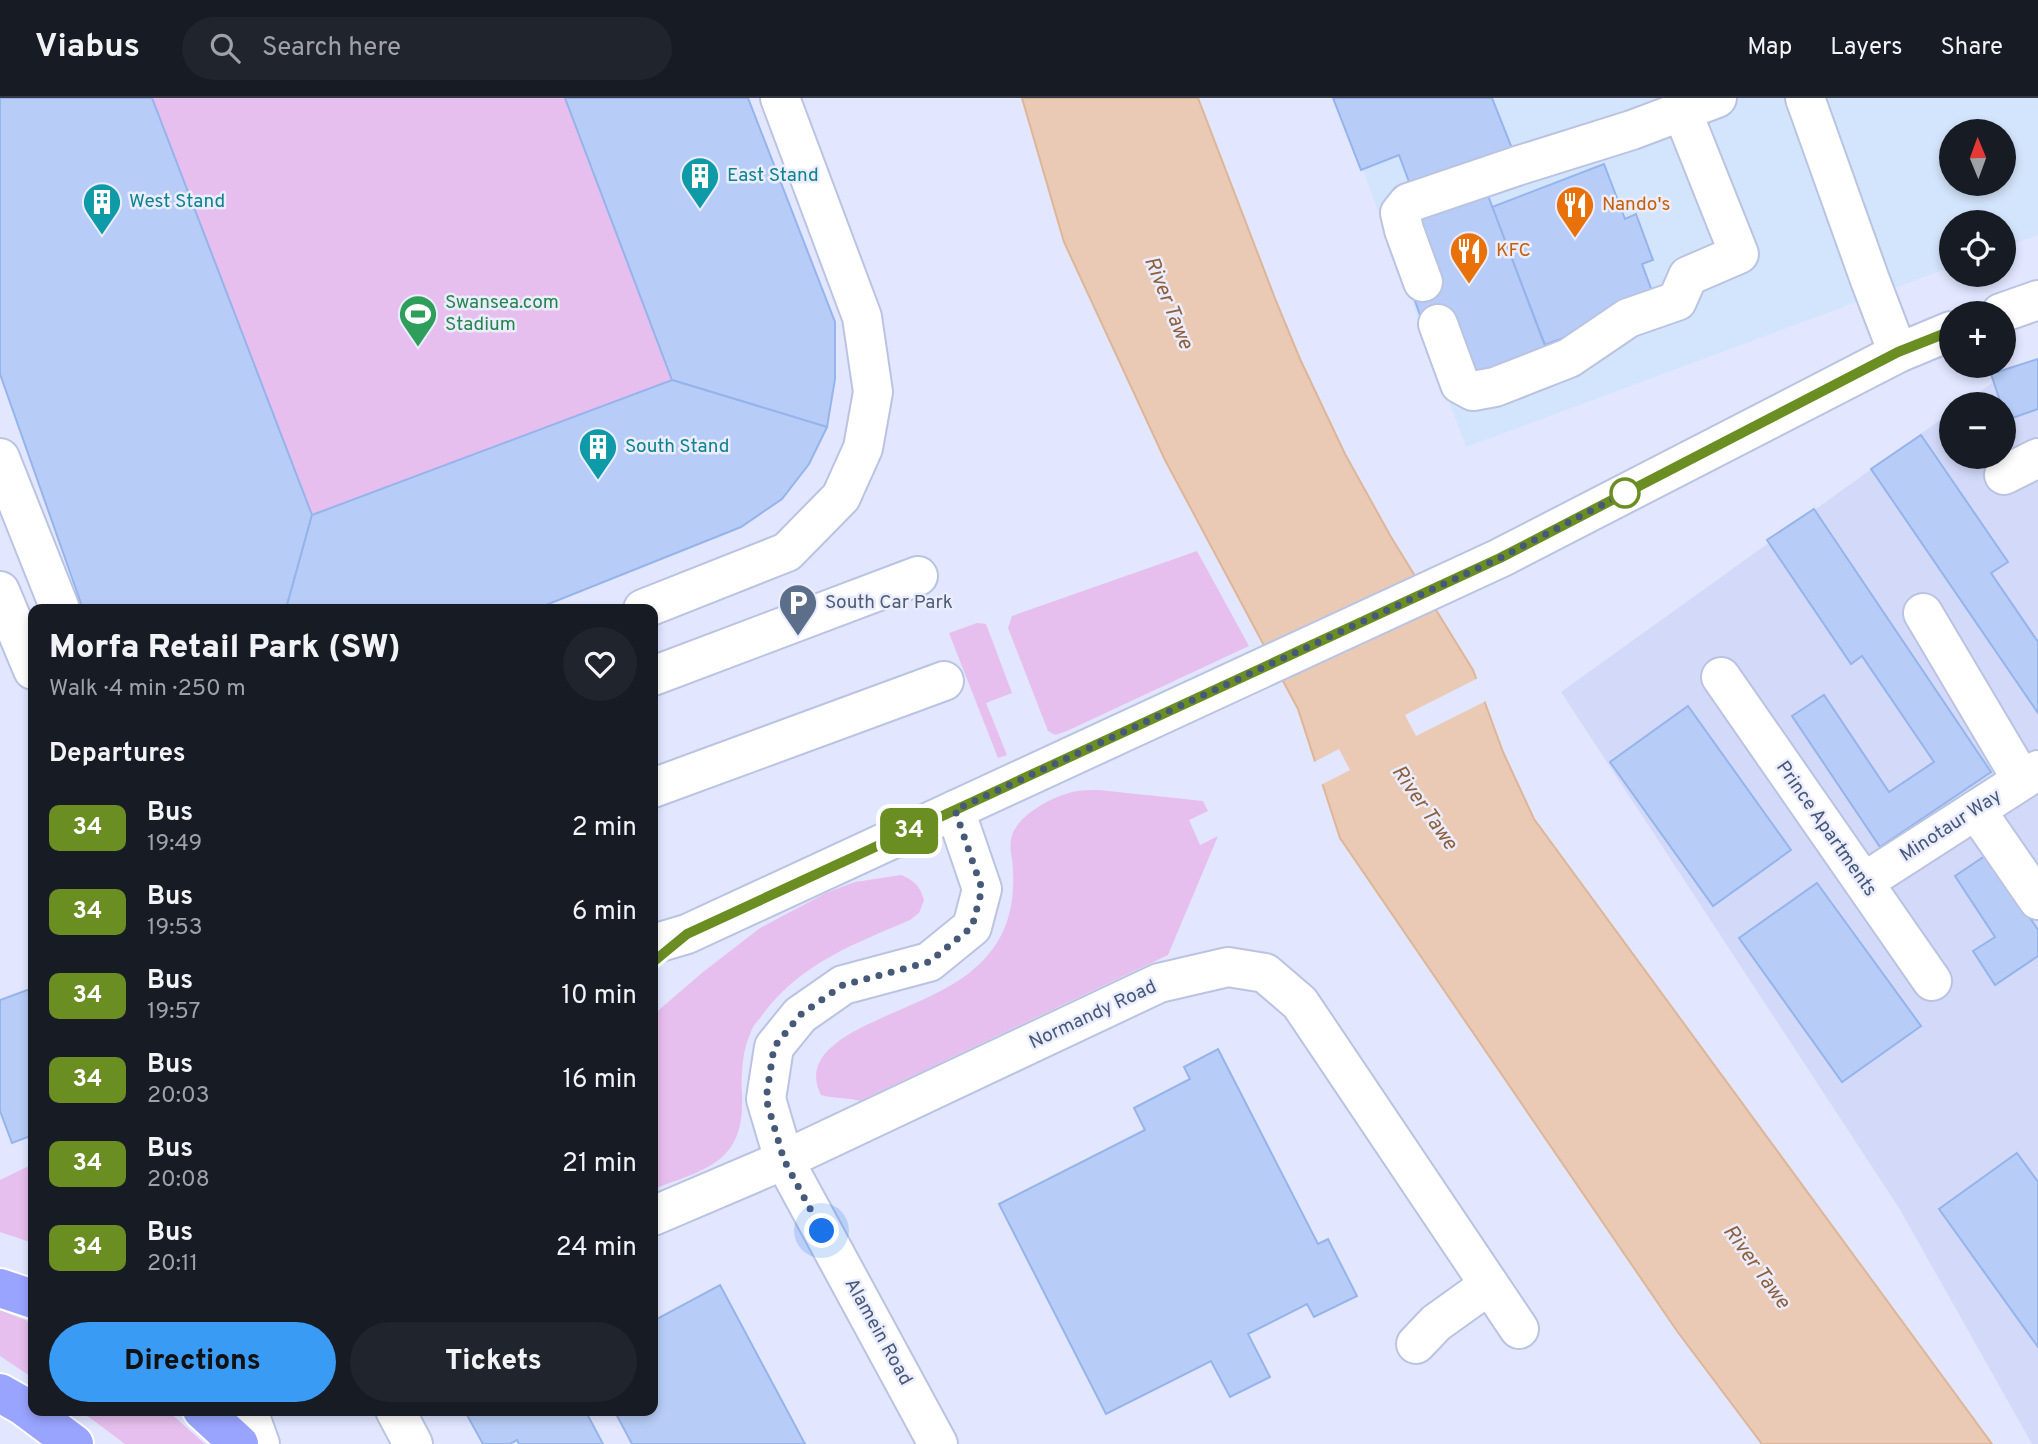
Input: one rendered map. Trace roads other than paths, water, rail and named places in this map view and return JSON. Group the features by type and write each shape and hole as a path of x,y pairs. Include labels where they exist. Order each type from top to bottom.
{"main road":[{"path":"0,1393 28,1410"},
{"path":"36,1416 74,1444"},
{"path":"209,1416 239,1444"}],"street":[{"path":"656,604 787,552 841,497 863,449 873,392 862,317 780,98"},
{"path":"1423,282 1400,213 1408,203 1632,130 1717,98"},
{"path":"1805,98 1898,352"},
{"path":"1438,324 1460,384 1473,391 1495,387 1569,358 1628,318 1677,301 1688,276 1739,254 1682,111"},
{"path":"2016,308 2038,300"},
{"path":"658,955 670,939 1500,558 1898,352 1939,336"},
{"path":"2004,475 2038,457"},
{"path":"0,458 58,604"},
{"path":"658,674 918,576"},
{"path":"0,591 28,658"},
{"path":"1923,613 2030,775"},
{"name":"Prince Apartments","path":"1721,677 1932,981"},
{"path":"658,786 944,681"},
{"name":"Minotaur Way","path":"1864,882 2030,775"},
{"name":"Alamein Road","path":"938,1444 784,1160 766,1099 774,1047 800,1015 843,985 929,962 972,927 982,889 955,810"},
{"path":"1976,810 2038,900"},
{"name":"Normandy Road","path":"658,1214 784,1160 1159,983 1228,967 1265,973 1300,1003 1519,1329"},
{"path":"1426,1334 1489,1285"},
{"path":"251,1416 260,1444"},
{"path":"398,1416 413,1444"}],"water":[{"name":"River Tawe","path":"1022,98 1198,98 1300,359 1345,454 1391,537 1473,670 1503,752 1534,819 1992,1444 1762,1444 1677,1331 1340,838 1298,709 1165,460 1064,242"}],"place":[{"name":"East Stand","path":"700,210"},
{"name":"West Stand","path":"102,236"},
{"name":"Nando's","path":"1575,239"},
{"name":"KFC","path":"1469,285"},
{"name":"Swansea.com Stadium","path":"418,348"},
{"name":"South Stand","path":"598,481"},
{"name":"South Car Park","path":"798,637"}]}
